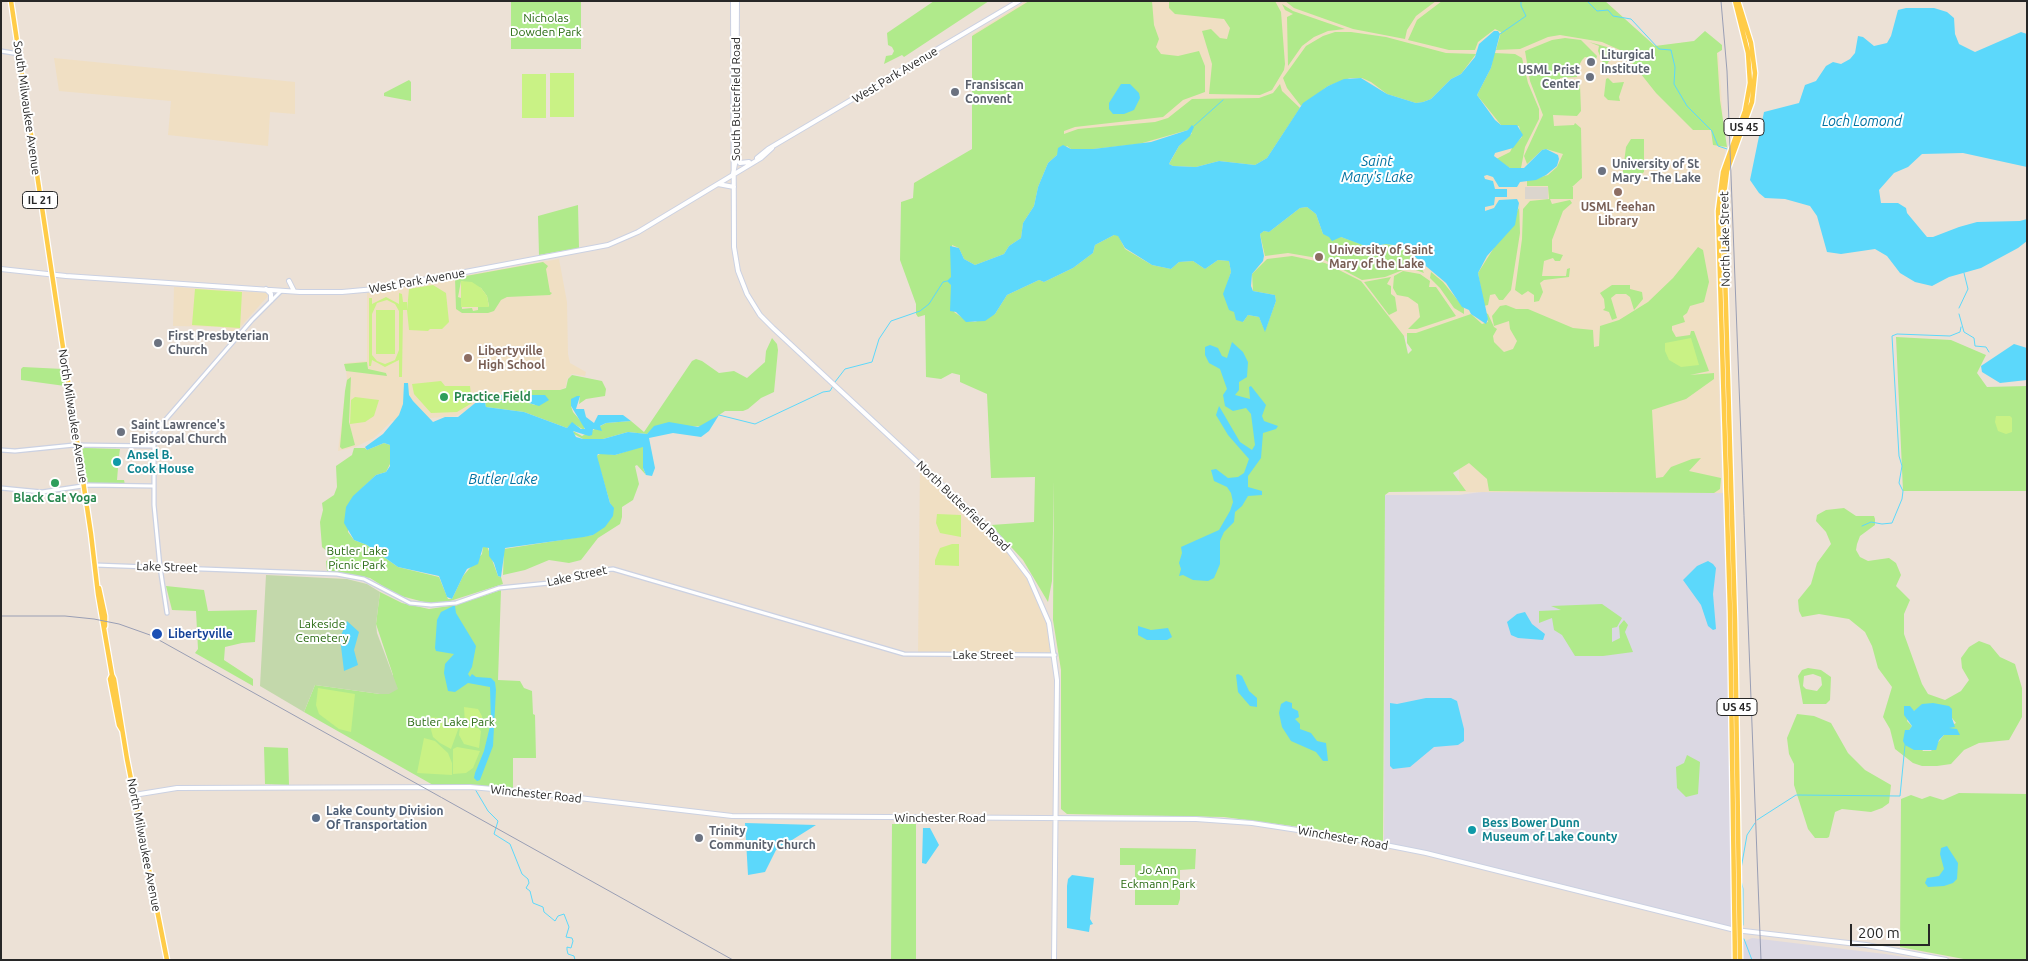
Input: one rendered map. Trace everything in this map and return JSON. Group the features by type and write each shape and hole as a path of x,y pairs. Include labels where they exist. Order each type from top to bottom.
{"main road":[{"name":"South Milwaukee Avenue","path":"10,1 51,274"},
{"name":"South Butterfield Road","path":"733,1 733,174"},
{"name":"South Butterfield Road","path":"733,174 736,159 736,1"},
{"name":"West Park Avenue","path":"1,269 294,291 342,292 374,289 608,245 638,232 751,163 772,148 1019,1"},
{"name":"North Lake Street","path":"1736,1 1751,43 1755,78 1750,108 1729,165 1723,194 1737,931"},
{"path":"736,159 740,163 751,163"},
{"name":"North Butterfield Road","path":"733,174 734,255 747,294 764,320 1000,539 1029,577 1044,608 1052,632 1057,680 1054,960"},
{"path":"716,184 734,187"},
{"name":"North Milwaukee Avenue","path":"51,274 98,587 105,615 112,676 167,960"},
{"path":"289,281 294,291"},
{"path":"266,289 271,294 271,300"},
{"name":"Winchester Road","path":"134,795 177,788 470,787 732,816 1231,821 1350,838 1465,862 1737,931 1866,945 1946,960"},
{"name":"US 45","path":"1735,960 1737,931"},
{"name":"US 45","path":"1737,931 1740,960"}],"street":[{"path":"1,51 19,54"},
{"path":"168,613 160,567 153,486 153,446 156,430 282,290"},
{"path":"1,450 15,451 78,445 153,446"},
{"path":"1,488 44,492 84,486 153,486"},
{"name":"Lake Street","path":"96,565 337,574 364,579 410,603 447,604 456,603 499,588 549,583 595,571 614,569 904,654 1055,655"}],"shaded area":[{"name":"University of Saint Mary of the Lake","path":"1026,1 1605,1 1655,46 1694,41 1718,44 1725,152 1714,208 1722,493 1459,492 1459,337 1221,334 927,334 919,180 973,150 973,34"},
{"path":"54,58 295,82 295,114 270,112 268,146 168,135 171,101 59,91"},
{"path":"1525,187 1548,187 1548,199 1525,199"},
{"name":"Libertyville High School","path":"559,259 567,302 568,354 570,363 586,372 585,376 572,374 567,379 566,387 560,390 514,391 484,396 466,411 456,416 392,421 374,438 355,447 338,451 347,379 345,363 367,361 367,293"},
{"path":"174,287 266,293 268,296 235,333 221,327 173,326"},
{"path":"920,465 1000,539 1029,577 1044,608 1055,655 918,654"},
{"path":"1489,491 1730,493 1735,652 1737,929 1384,844 1385,495 1459,495"},
{"path":"1752,938 1924,960 1743,960 1743,942"}],"green space":[{"name":"Nicholas Dowden Park","path":"511,1 581,1 581,49 511,49"},
{"path":"934,1 989,1 904,57 902,55 884,64 886,56 892,55 894,51 888,45 887,33"},
{"path":"1029,1 1152,1 1154,25 1159,39 1156,47 1161,54 1178,56 1199,51 1205,66 1205,92 1183,100 1163,117 1075,127 1064,131 1064,134 1078,129 1155,122 1168,118 1192,99 1259,98 1273,93 1280,84 1282,91 1300,108 1267,158 1255,165 1219,161 1196,167 1173,166 1169,164 1179,146 1192,133 1188,130 1139,144 1093,149 1071,149 1067,146 1048,163 1038,187 1034,206 1023,223 1021,238 1009,246 1004,254 975,265 964,259 959,248 952,245 954,312 967,321 975,322 995,314 1007,295 1039,280 1044,282 1073,268 1093,253 1095,245 1114,235 1118,235 1125,249 1152,265 1171,269 1179,262 1193,261 1205,269 1218,260 1229,261 1231,272 1228,281 1234,312 1243,322 1248,315 1259,317 1265,331 1276,301 1275,295 1253,291 1252,274 1267,259 1292,256 1325,263 1361,281 1404,336 1408,354 1412,350 1407,343 1407,333 1416,333 1471,314 1482,324 1488,322 1486,313 1494,327 1497,329 1493,336 1494,342 1504,352 1513,349 1517,341 1510,329 1509,321 1494,326 1492,316 1500,306 1506,305 1516,309 1528,309 1573,328 1593,330 1594,347 1599,346 1600,326 1619,320 1648,302 1673,278 1698,247 1703,250 1709,282 1704,302 1690,306 1687,313 1683,316 1685,322 1672,326 1672,330 1676,337 1690,335 1691,331 1694,331 1709,371 1690,375 1714,373 1714,379 1686,399 1652,410 1656,478 1663,477 1671,467 1692,459 1701,458 1689,471 1721,478 1720,489 1714,493 1489,491 1487,479 1469,463 1453,473 1466,491 1389,492 1385,495 1383,841 1315,829 1224,817 1067,814 1061,809 1061,670 1053,620 1054,481 1052,581 1048,602 1023,560 991,525 1034,522 1035,477 991,478 987,394 960,382 960,375 952,373 941,379 926,377 925,315 918,317 916,314 916,304 900,260 901,202 913,198 914,183 972,149 972,36"},
{"path":"1169,1 1275,1 1281,12 1285,64 1284,70 1272,90 1260,95 1209,94 1212,64 1202,31 1211,29 1220,38 1227,39 1230,28 1224,19 1175,14 1169,8"},
{"path":"1285,1 1436,1 1416,16 1407,30 1405,39 1353,29 1294,8"},
{"path":"1442,1 1605,1 1655,46 1694,41 1705,31 1722,45 1722,50 1717,53 1720,100 1727,147 1713,145 1711,130 1693,130 1656,93 1620,50 1602,42 1560,35 1548,37 1520,49 1496,50 1501,32 1495,29 1478,42 1475,50 1449,50 1408,40 1417,20"},
{"path":"1282,4 1293,11 1345,29 1328,31 1314,37 1302,46 1288,66 1287,17 1293,14 1285,10"},
{"path":"1335,32 1351,32 1386,37 1446,53 1476,54 1461,74 1451,79 1431,99 1423,102 1416,103 1387,94 1362,78 1350,78 1328,86 1301,106 1287,88 1283,78 1306,46 1323,36"},
{"path":"1565,38 1581,40 1597,56 1596,59 1585,57 1582,60 1577,69 1577,77 1560,78 1560,81 1577,82 1580,85 1581,111 1577,116 1553,115 1554,126 1574,125 1575,123 1581,128 1582,178 1572,187 1573,199 1550,199 1552,204 1570,200 1572,203 1563,211 1552,240 1552,252 1563,255 1560,261 1555,261 1553,258 1544,261 1542,276 1566,276 1567,269 1570,268 1569,277 1544,280 1540,283 1543,292 1539,301 1534,302 1534,295 1528,291 1522,295 1515,290 1522,239 1523,209 1530,201 1549,199 1548,186 1527,186 1527,181 1548,175 1557,167 1563,154 1546,149 1542,150 1527,164 1524,156 1543,115 1530,81 1525,51 1552,40"},
{"path":"1589,42 1607,47 1621,56 1609,61 1605,68 1598,51 1599,46"},
{"path":"1494,53 1515,54 1522,58 1528,83 1539,109 1539,119 1525,147 1521,168 1510,168 1496,159 1510,152 1522,137 1519,126 1501,125 1477,95 1491,68"},
{"path":"550,73 574,73 574,117 550,117"},
{"path":"522,74 546,74 546,118 522,118"},
{"path":"1608,78 1613,83 1624,82 1619,97 1620,101 1608,100 1604,96 1606,79"},
{"path":"409,80 411,82 411,101 384,96 384,93"},
{"path":"1631,139 1644,139 1644,172 1637,178 1622,178 1626,147"},
{"path":"1519,203 1520,233 1511,290 1503,300 1499,300 1495,294 1490,295 1488,305 1484,306 1478,273 1519,208"},
{"path":"578,205 579,248 539,255 538,216"},
{"path":"1307,207 1316,214 1323,234 1341,237 1373,248 1386,244 1401,246 1419,263 1424,273 1413,269 1403,270 1385,277 1362,280 1323,259 1288,253 1265,256 1260,234 1264,231 1269,232 1300,208"},
{"path":"543,262 548,266 546,269 550,292 552,293 550,295 507,297 501,300 494,311 488,313 462,313 456,309 455,278","holes":["461,281 481,288 487,296 489,306 478,307 478,310 473,311 472,308 462,309 461,298 458,297"]},
{"path":"1403,271 1420,274 1430,281 1429,287 1436,287 1456,316 1417,329 1408,329 1420,317 1418,304 1408,297 1397,295 1393,288 1394,276"},
{"path":"1431,272 1443,282 1464,308 1464,314 1454,308 1440,288 1430,278"},
{"path":"1391,277 1387,284 1391,286 1391,294 1395,297 1397,311 1389,315 1364,282"},
{"path":"461,281 472,282 481,288 487,296 489,307 461,307"},
{"path":"433,285 446,293 449,322 442,329 430,329 428,331 409,330 407,310 409,289"},
{"path":"1612,285 1630,285 1630,289 1642,292 1643,299 1634,310 1630,297 1626,294 1616,294 1611,298 1617,318 1612,320 1609,312 1603,310 1605,308 1604,299 1600,293"},
{"path":"195,289 242,292 240,328 192,325"},
{"path":"399,293 402,294 403,302 407,302 407,310 403,310 402,377 399,377 399,360 385,367 372,360 371,366 369,366 369,298 372,298 372,304 386,297 399,304","holes":["387,300 395,304 399,311 399,350 395,360 385,364 377,361 372,355 372,314 377,303"]},
{"path":"376,310 395,310 395,354 376,354"},
{"path":"1896,337 1951,340 1986,355 1977,373 1987,387 2027,386 2027,491 1903,491"},
{"path":"772,338 777,344 778,350 774,392 761,398 748,409 743,411 725,411 703,426 653,429 647,434 628,432 603,439 583,439 574,434 573,431 582,436 606,423 631,421 644,432 692,361 696,359 702,361 719,373 734,371 747,378 765,362 766,351"},
{"path":"1691,338 1699,365 1681,367 1669,360 1665,351 1665,343"},
{"path":"367,362 368,369 386,373 387,376 346,371 344,364"},
{"path":"23,367 63,369 65,386 21,380 21,369"},
{"path":"572,375 602,381 606,389 605,396 586,399 579,404 580,396 571,406 573,412 585,426 584,430 572,423 567,428 524,412 486,407 485,402 493,398 501,400 512,398 535,405 536,395 513,395 516,391 521,390 560,390 566,388 568,379"},
{"path":"351,377 349,422 355,445 342,449 340,447 345,391 347,380"},
{"name":"Practice Field","path":"441,381 445,386 470,386 472,403 457,412 431,413 414,394 412,384"},
{"path":"355,397 379,400 374,416 365,422 350,424 351,400"},
{"path":"1996,416 2010,416 2012,418 2012,432 2006,434 1998,431 1995,422"},
{"name":"Butler Lake Picnic Park","path":"384,443 390,445 391,453 391,462 386,472 376,475 353,497 348,532 354,540 367,545 398,567 439,577 448,599 452,599 463,576 482,554 483,547 487,546 498,576 501,577 503,584 447,602 428,603 397,595 370,578 327,571 326,561 336,554 331,555 322,547 320,522 323,510 322,503 334,495 337,487 336,466 352,455 354,448 365,448 367,450"},
{"path":"643,446 643,468 646,475 637,465 635,466 639,484 633,500 622,507 620,524 598,538 581,560 569,563 549,560 525,570 503,575 504,549 593,535 611,506 596,456 602,453 615,455"},
{"path":"82,449 120,449 119,456 113,461 113,467 118,468 117,480 124,480 125,485 89,483 86,480"},
{"path":"1844,508 1856,516 1874,516 1875,525 1860,536 1856,550 1860,557 1868,561 1889,558 1896,563 1901,575 1896,586 1910,600 1904,614 1904,634 1922,684 1928,694 1945,700 1961,691 1969,680 1962,668 1961,658 1969,647 1979,641 1990,645 2000,657 2015,664 2022,688 2022,717 2009,740 1979,743 1964,750 1951,764 1937,766 1922,766 1913,763 1895,749 1890,729 1883,717 1892,687 1878,668 1872,646 1865,632 1849,619 1819,614 1802,617 1799,611 1798,600 1811,584 1817,563 1831,544 1826,532 1816,521 1817,515 1826,510","holes":["1931,705 1952,718 1956,723 1947,728 1958,735 1944,735 1931,751 1923,751 1909,730 1912,726 1907,721 1911,710 1914,711"]},
{"path":"937,514 961,515 961,537 940,533 936,523"},
{"path":"959,544 959,566 935,565 940,548"},
{"name":"Lakeside Cemetery","path":"266,575 347,579 367,584 380,592 376,624 377,633 398,689 389,694 380,694 315,685 304,712 260,686"},
{"path":"166,586 204,590 208,611 257,610 255,642 225,647 224,660 253,679 253,686 195,653 198,649 196,611 172,610"},
{"name":"Butler Lake Park","path":"501,590 498,680 520,681 524,688 532,691 533,714 535,715 536,758 513,758 513,788 433,785 304,712 315,685 380,694 393,675 376,624 380,592 402,603 429,609 456,605"},
{"path":"1602,604 1622,618 1617,627 1612,628 1612,642 1620,638 1619,626 1624,620 1628,625 1625,632 1633,652 1603,656 1575,656 1562,635 1554,630 1552,618 1539,623 1539,611 1561,610 1551,606"},
{"path":"1808,668 1821,670 1831,677 1830,700 1826,704 1803,704 1798,676 1802,670","holes":["1813,674 1821,677 1822,685 1817,691 1806,689 1803,686 1804,676"]},
{"path":"318,688 355,694 351,732 339,729 319,714 316,705"},
{"path":"464,707 478,709 482,716 482,724 465,724"},
{"path":"1797,714 1814,716 1831,723 1848,753 1865,770 1891,785 1889,803 1871,812 1842,809 1835,812 1829,837 1815,838 1808,829 1794,785 1794,764 1789,754 1787,738"},
{"path":"431,717 454,720 459,727 451,749 433,737 430,726"},
{"path":"460,727 478,728 481,731 479,748 464,744 459,735"},
{"path":"424,738 435,741 448,753 452,763 452,775 417,773"},
{"path":"264,747 288,748 289,785 265,784"},
{"path":"457,747 480,751 473,768 466,773 453,774 453,749"},
{"path":"1687,755 1700,762 1698,794 1686,797 1677,788 1676,767 1684,763"},
{"path":"1959,793 2027,794 2027,960 1969,960 1900,947 1901,799 1911,795 1922,799 1930,796 1943,800"},
{"path":"892,824 916,824 916,960 891,960"},
{"name":"Jo Ann Eckmann Park","path":"1120,848 1196,849 1195,869 1180,870 1180,899 1178,905 1135,905 1135,865 1120,865"}],"water":[{"name":"Loch Lomond","path":"1906,8 1934,8 1947,12 1954,18 1955,34 1959,44 1975,52 2021,32 2027,34 2027,167 1963,153 1922,154 1908,167 1894,173 1879,190 1881,203 1898,203 1906,208 1907,213 1927,237 1933,237 1977,222 2020,221 2027,219 2027,241 2018,248 1981,268 1949,277 1932,286 1915,282 1900,273 1887,256 1875,249 1841,254 1827,252 1817,216 1810,206 1785,199 1765,198 1750,180 1764,112 1799,103 1805,85 1816,81 1826,66 1833,62 1841,64 1850,59 1855,53 1858,36 1863,37 1874,46 1887,43 1891,36 1898,10"},
{"name":"Saint Mary's Lake","path":"1494,31 1498,31 1500,34 1491,68 1477,95 1495,120 1501,125 1517,125 1523,135 1513,148 1495,153 1494,156 1510,168 1524,168 1542,150 1546,149 1558,155 1559,159 1557,166 1546,175 1536,180 1520,182 1517,187 1499,187 1493,177 1484,176 1485,179 1493,181 1495,189 1507,189 1507,197 1495,197 1494,205 1485,207 1485,211 1494,208 1499,200 1517,199 1519,203 1515,225 1487,256 1478,273 1488,319 1486,324 1471,314 1469,310 1462,307 1446,283 1401,246 1386,244 1368,247 1341,237 1332,241 1323,234 1316,214 1307,207 1300,208 1269,232 1264,231 1260,234 1264,256 1263,261 1252,274 1251,286 1253,291 1275,295 1276,301 1265,332 1259,317 1248,315 1243,322 1236,320 1234,312 1229,310 1223,294 1231,272 1229,261 1218,260 1205,269 1193,261 1179,262 1171,269 1152,265 1125,248 1118,236 1114,235 1095,245 1093,253 1073,268 1044,282 1039,280 1007,295 995,314 985,321 966,322 956,312 950,311 951,285 947,281 951,277 950,246 959,248 964,259 975,265 1004,254 1009,246 1021,238 1023,223 1034,206 1038,187 1048,163 1057,155 1058,148 1063,145 1071,149 1093,149 1151,142 1188,130 1192,125 1194,127 1190,136 1179,146 1169,164 1173,166 1196,167 1219,161 1255,165 1267,158 1303,103 1328,86 1344,79 1361,78 1387,94 1416,103 1423,102 1431,99 1451,79 1461,74 1475,57 1479,44"},
{"path":"1121,84 1130,84 1139,93 1140,98 1134,110 1124,114 1113,114 1109,109 1109,103"},
{"path":"1232,342 1243,352 1248,362 1247,377 1239,382 1239,390 1235,395 1250,399 1249,387 1251,386 1266,405 1262,416 1264,421 1278,426 1276,429 1263,433 1261,458 1248,476 1248,487 1262,491 1262,495 1248,496 1242,506 1235,512 1234,522 1224,532 1220,541 1220,564 1214,578 1208,581 1193,580 1183,575 1179,576 1181,569 1179,563 1182,553 1181,547 1219,530 1233,502 1227,487 1214,481 1211,470 1216,469 1228,478 1238,477 1244,473 1249,459 1228,435 1216,415 1219,406 1240,442 1252,450 1255,445 1251,414 1246,408 1233,411 1225,406 1223,395 1227,389 1220,369 1209,363 1205,355 1205,347 1210,345 1218,348 1222,356 1227,358"},
{"path":"2014,344 2027,348 2027,380 2000,383 1982,372 1981,366"},
{"name":"Butler Lake","path":"404,383 408,383 409,395 413,401 433,422 445,417 458,417 485,395 545,395 549,400 539,406 512,398 501,400 493,398 485,402 486,407 524,412 567,428 572,422 581,429 585,429 571,406 571,399 577,396 580,396 576,409 584,409 586,417 594,423 598,415 623,415 631,421 606,423 600,426 602,431 593,429 592,435 589,436 573,431 576,437 583,439 603,439 628,432 647,434 654,426 669,422 698,427 719,415 709,431 701,437 673,433 649,438 655,468 652,476 646,475 643,468 643,447 615,455 598,454 610,503 614,508 613,516 605,527 593,535 584,537 505,548 501,577 498,576 494,563 489,556 489,548 483,547 478,564 467,569 452,599 447,597 439,576 398,567 367,545 354,540 344,523 346,507 353,496 376,475 386,472 390,466 390,445 384,443 367,450 365,447 383,434 399,415 403,404"},
{"path":"1708,561 1716,568 1713,594 1716,629 1713,630 1708,626 1701,605 1683,580 1697,566"},
{"path":"455,606 456,613 476,646 472,667 468,674 470,677 472,674 476,677 491,678 495,682 493,746 480,780 477,781 474,778 475,773 484,751 491,722 490,687 468,683 455,692 448,691 444,673 445,664 454,654 436,651 435,648 437,620 441,612"},
{"path":"1525,612 1532,624 1545,634 1543,640 1518,638 1511,635 1507,622 1517,614"},
{"path":"347,621 359,632 354,650 358,665 344,671 340,638"},
{"path":"1138,626 1151,630 1168,628 1172,637 1167,640 1147,640 1138,635"},
{"path":"1236,675 1242,676 1249,691 1257,698 1257,707 1250,706 1238,692"},
{"path":"1426,698 1451,698 1457,701 1464,729 1464,741 1458,745 1434,747 1410,767 1393,769 1390,766 1390,703 1397,704"},
{"path":"1286,701 1292,703 1292,708 1298,711 1299,717 1295,719 1300,724 1300,729 1311,733 1317,741 1326,743 1328,761 1323,761 1316,752 1291,741 1282,727 1279,713 1281,704"},
{"path":"1933,703 1949,706 1952,709 1955,727 1949,728 1957,729 1960,735 1944,735 1939,740 1936,750 1914,750 1905,745 1903,741 1905,730 1909,730 1912,726 1904,715 1904,706 1910,706 1914,711 1922,704"},
{"path":"745,823 816,825 776,850 765,872 748,875"},
{"path":"923,828 930,828 939,845 926,864 922,863"},
{"path":"1947,846 1958,863 1957,879 1953,883 1944,886 1928,887 1925,883 1927,878 1939,876 1944,869 1940,854 1941,848"},
{"path":"1072,875 1094,878 1090,919 1093,924 1090,925 1089,932 1067,928 1067,886 1068,879"}],"waterway":[{"path":"1500,34 1526,16 1521,6 1521,1"},
{"path":"1571,1 1579,1"},
{"path":"1587,1 1597,11 1608,10 1613,16 1631,19 1659,49 1671,50 1675,67 1674,84 1687,106 1712,131 1718,146 1727,149"},
{"path":"1194,126 1223,100"},
{"path":"1959,308 1968,289 1964,273"},
{"path":"835,382 845,369 872,362 879,339 891,321 920,311 929,304 943,282 947,281"},
{"path":"1959,314 1964,332 1974,338 1975,346 1986,347 1989,352"},
{"path":"1862,526 1871,522 1892,523 1902,499 1903,491 1899,483 1902,466 1899,456 1892,336 1897,334 1950,336 1960,332 1961,327"},
{"path":"719,415 755,424 823,392 830,391 833,386"},
{"path":"1757,820 1796,795 1900,796 1905,745"},
{"path":"475,789 488,811 498,821 494,834 510,844 522,874 528,879 529,883 526,888 530,891 533,903 543,907 544,912 555,921 558,916 564,914 569,927 566,937 572,938 573,941 571,948 567,947 567,950 568,954 574,956 575,960"},
{"path":"1741,869 1747,835 1755,823"},
{"path":"1741,880 1743,889 1743,925"},
{"path":"1744,939 1752,960"}],"railway":[{"path":"1721,1 1727,71 1761,960"},
{"path":"1,616 65,616 94,619 119,624 150,635 733,960"}],"place":[{"name":"Liturgical Institute","path":"1591,62"},
{"name":"USML Prist Center","path":"1590,77"},
{"name":"Fransiscan Convent","path":"955,92"},
{"name":"University of St Mary - The Lake","path":"1602,171"},
{"name":"USML feehan Library","path":"1618,192"},
{"name":"University of Saint Mary of the Lake","path":"1319,257"},
{"name":"First Presbyterian Church","path":"158,343"},
{"name":"Libertyville High School","path":"468,358"},
{"name":"Practice Field","path":"444,397"},
{"name":"Saint Lawrence's Episcopal Church","path":"121,432"},
{"name":"Ansel B. Cook House","path":"117,462"},
{"name":"Black Cat Yoga","path":"55,483"},
{"name":"Libertyville","path":"157,634"},
{"name":"Lake County Division Of Transportation","path":"316,818"},
{"name":"Bess Bower Dunn Museum of Lake County","path":"1472,830"},
{"name":"Trinity Community Church","path":"699,838"}]}
